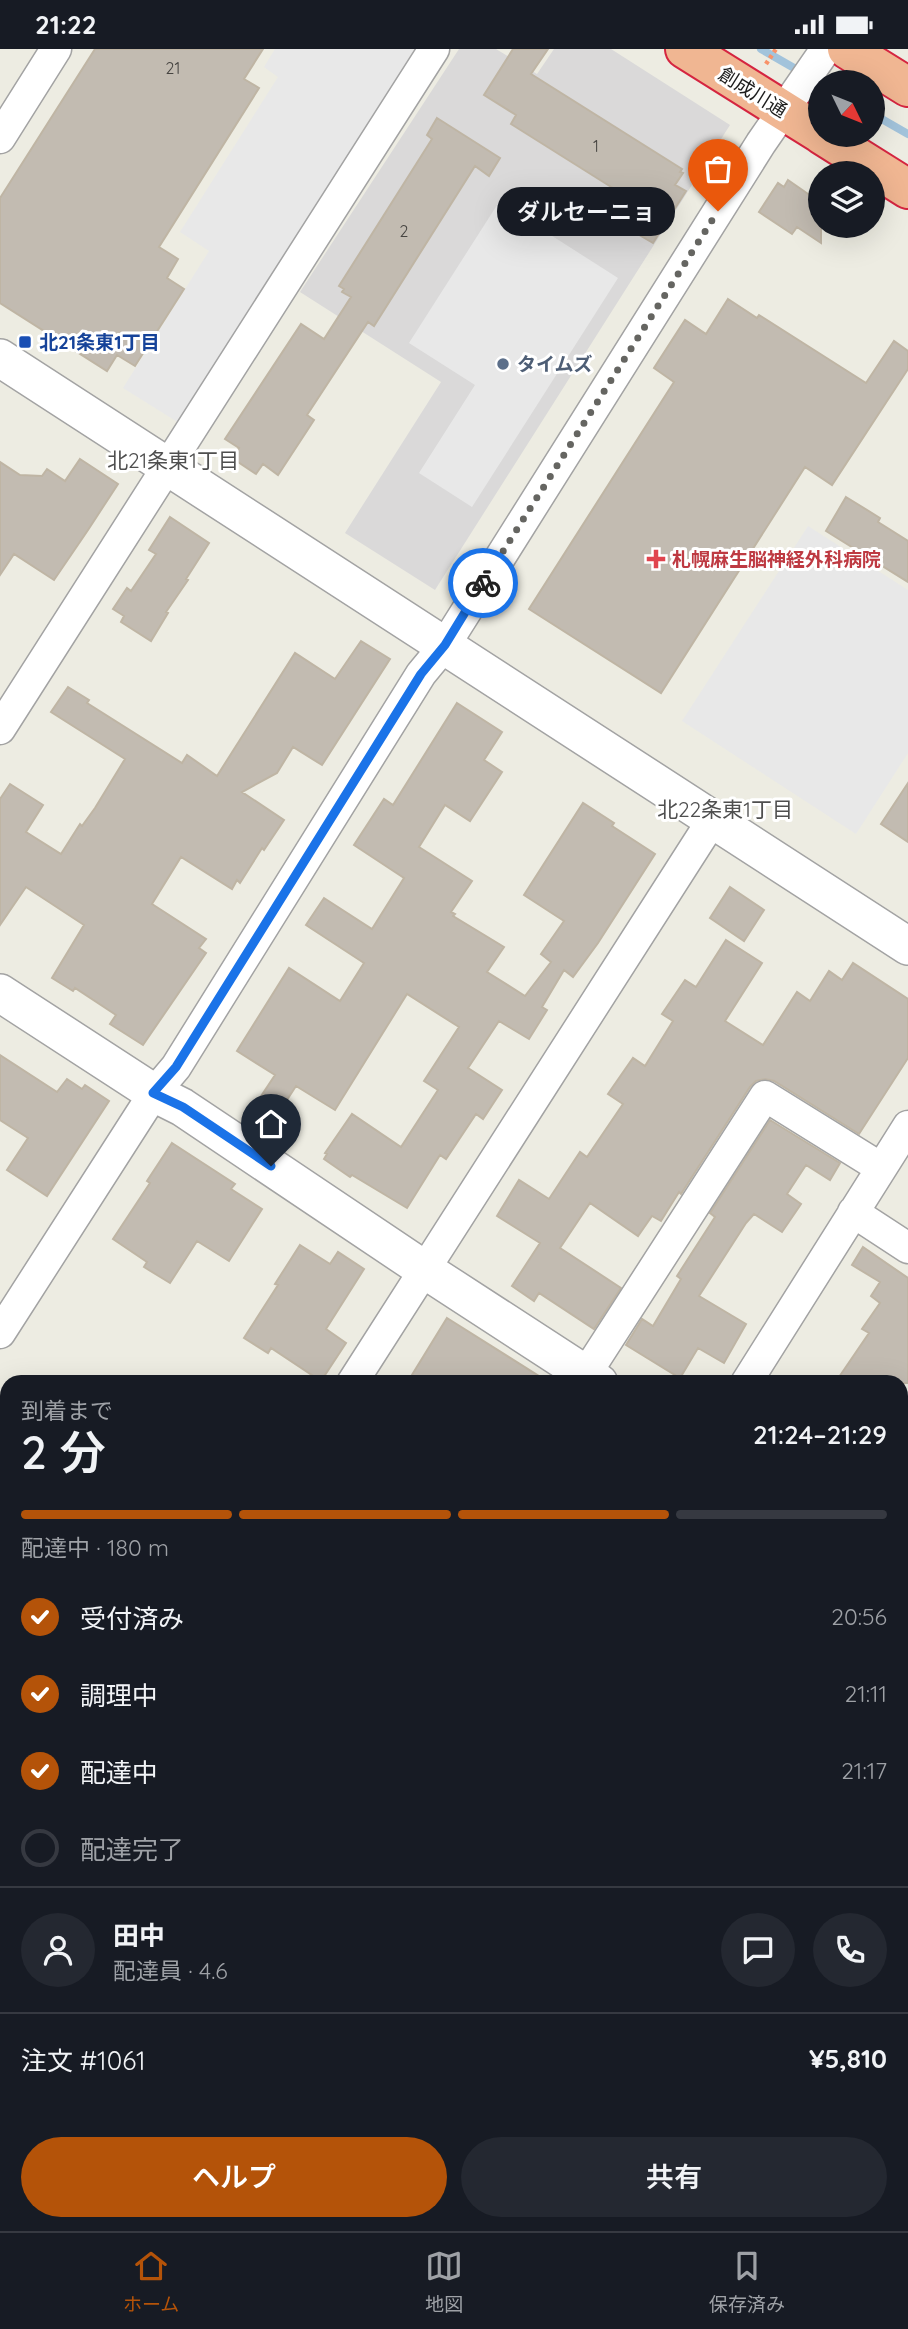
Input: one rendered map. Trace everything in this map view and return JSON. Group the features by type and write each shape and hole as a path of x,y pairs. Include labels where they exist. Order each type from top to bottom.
{"highway":[{"name":"創成川通","path":"685,49 790,103 808,121"},
{"path":"831,51 908,87"},
{"name":"創成川通","path":"842,147 908,189"}],"street":[{"path":"0,138 56,49"},
{"path":"0,729 434,49"},
{"path":"0,1333 153,1093 176,1067 421,674 445,645 746,166 831,51"},
{"path":"0,358 908,946"},
{"path":"357,1375 713,819"},
{"path":"0,993 153,1093 183,1107 581,1375"},
{"path":"591,1375 765,1095 881,1168"},
{"path":"751,1375 908,1126"},
{"path":"853,1212 908,1248"}],"shaded area":[{"path":"275,49 424,49 187,428 123,388 209,251 180,232 278,77 264,67"},
{"path":"459,49 496,49 537,74 554,49 611,49 730,125 435,590 345,533 441,382 300,292"},
{"name":"タイムズ","path":"499,202 618,278 472,507 419,473 475,385 409,343"},
{"path":"808,526 908,590 908,753 856,834 682,721"}],"building":[{"path":"95,49 263,49 244,79 259,88 159,247 178,259 167,278 184,289 135,366 117,355 107,371 0,303 0,198"},
{"path":"513,49 548,49 531,74 682,169 680,172 683,173 675,185 686,191 653,243 629,229 643,207 511,124 516,115 484,95"},
{"path":"437,118 500,158 489,176 475,166 374,326 368,322 307,415 314,420 278,475 263,464 256,474 232,458 239,448 225,439 301,324 324,339 351,297 342,292 344,289 339,286 432,139 427,135"},
{"path":"788,180 808,194 808,234 797,227 792,234 759,212 778,183 784,187"},
{"path":"728,299 757,318 759,315 866,383 894,341 908,351 908,369 832,485 805,467 661,693 529,609 674,382 654,368 685,320 706,334"},
{"path":"80,459 118,484 54,580 14,554 0,575 0,462 20,475 42,476 47,469 65,481"},
{"path":"846,497 880,518 878,522 908,541 908,582 826,531"},
{"path":"170,517 209,543 151,641 121,622 124,616 113,609 127,588 131,591 156,554 149,550"},
{"path":"361,641 390,659 322,765 293,747 277,773 242,792 284,820 240,883 237,880 232,889 181,857 152,904 206,939 199,948 206,953 143,1045 110,1024 116,1015 75,988 73,991 52,978 84,925 26,887 0,925 0,799 10,784 43,805 26,832 61,854 80,824 82,826 95,808 125,759 51,712 68,687 89,700 87,703 182,763 187,755 217,776 295,653 335,679"},
{"path":"457,703 502,732 484,760 502,772 470,821 445,805 419,847 472,881 451,912 455,914 453,916 504,947 487,972 525,996 551,962 541,954 564,921 524,895 583,803 655,854 573,977 564,970 542,1007 547,1010 529,1039 499,1021 468,1068 502,1090 483,1119 476,1114 446,1159 440,1155 407,1208 352,1175 350,1177 324,1159 327,1154 325,1153 352,1114 401,1147 438,1090 424,1081 459,1027 407,994 335,1110 296,1086 270,1126 250,1113 275,1075 237,1051 289,968 340,1001 364,963 306,925 324,898 372,929 404,878 354,845 384,799 393,805"},
{"path":"908,783 908,842 881,824"},
{"path":"730,887 764,910 744,941 710,918"},
{"path":"726,940 762,963 725,1021 763,1045 797,992 810,1001 829,971 842,980 853,963 908,999 908,1058 859,1134 774,1081 756,1081 661,1221 652,1216 638,1236 590,1203 560,1248 621,1288 594,1329 539,1293 534,1301 512,1286 540,1243 497,1216 519,1180 549,1199 580,1152 587,1157 623,1104 608,1094 633,1058 645,1066 673,1021 662,1014 685,980 696,987"},
{"path":"0,1055 57,1092 67,1079 82,1089 85,1085 109,1101 47,1196 7,1170 28,1138 0,1120"},
{"path":"770,1120 840,1163 830,1180 806,1165 787,1194 801,1204 782,1232 754,1214 746,1223 699,1296 746,1324 724,1363 698,1348 682,1375 675,1375 626,1345 642,1319 653,1326 681,1279 677,1276 715,1217 710,1213"},
{"path":"172,1143 235,1184 231,1189 262,1209 229,1261 197,1241 170,1283 144,1267 147,1262 113,1239 150,1183 147,1181"},
{"path":"300,1245 330,1264 338,1252 364,1269 326,1329 346,1343 325,1375 312,1375 271,1348 268,1353 244,1338 278,1285 275,1284"},
{"path":"863,1247 908,1278 908,1375 840,1375 869,1333 862,1329 880,1303 871,1296 880,1282 852,1265"},
{"path":"447,1318 537,1375 412,1375"}],"waterway":[{"path":"761,49 801,72"},
{"path":"886,121 908,134"}],"way so far":[{"path":"483,583 718,211"}],"place":[{"name":"ダルセーニョ","path":"718,211"},
{"name":"北21条東1丁目","path":"25,342"},
{"name":"タイムズ","path":"503,364"},
{"name":"札幌麻生脳神経外科病院","path":"656,559"}],"district":[{"name":"北21条東1丁目","path":"173,460"},
{"name":"北22条東1丁目","path":"725,809"}],"route":[{"path":"271,1166 183,1107 153,1093 176,1067 421,674 445,645 483,583"}]}
